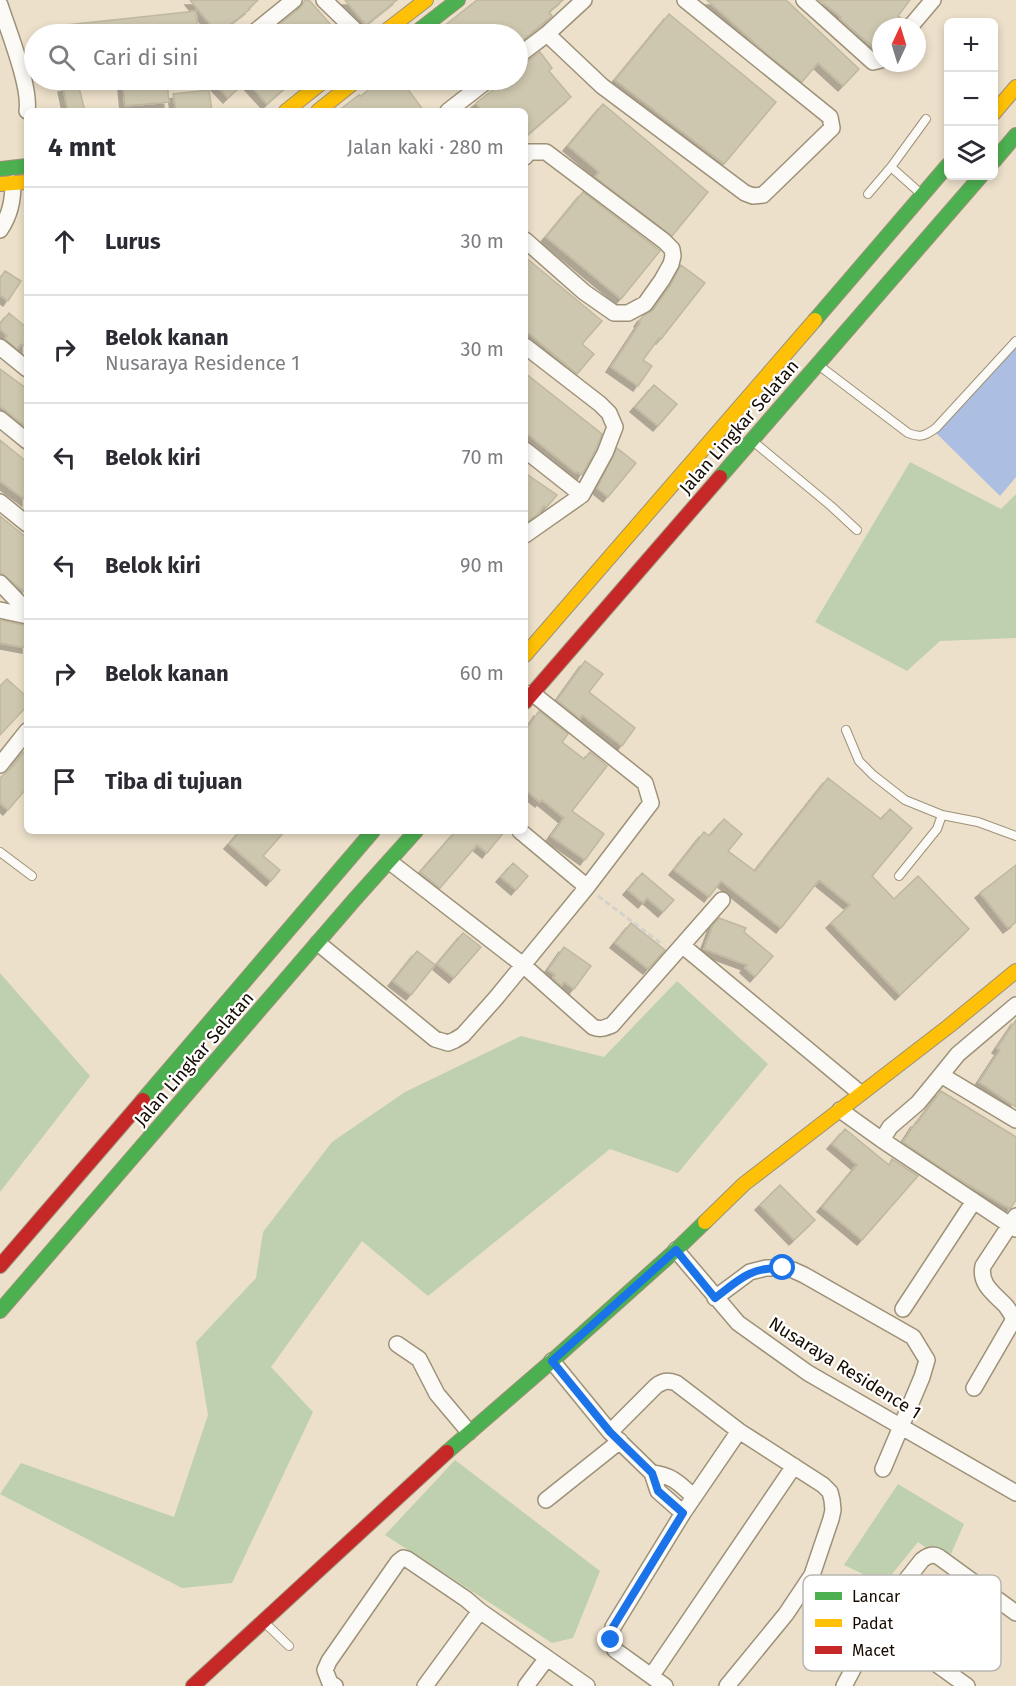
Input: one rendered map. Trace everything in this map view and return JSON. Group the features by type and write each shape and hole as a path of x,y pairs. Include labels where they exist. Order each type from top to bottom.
{"main road":[{"path":"395,24 426,0"},
{"path":"427,24 458,0"},
{"path":"998,107 1016,87"},
{"path":"290,108 312,90"},
{"path":"322,108 344,90"},
{"path":"998,155 1016,135"},
{"path":"0,169 24,166"},
{"name":"Jalan Lingkar Selatan","path":"529,698 817,365 841,313 922,195 944,170"},
{"name":"Jalan Lingkar Selatan","path":"528,652 841,313 977,180"},
{"name":"Jalan Lingkar Selatan","path":"0,1311 318,943 371,834"},
{"name":"Jalan Lingkar Selatan","path":"0,1266 342,890 390,862 413,834"},
{"path":"193,1686 469,1432 676,1250 744,1184 949,1026 1016,970"}],"street":[{"path":"264,24 294,0"},
{"path":"324,0 349,24"},
{"path":"528,48 584,0"},
{"path":"546,34 602,86 745,194 763,195 832,128 830,117 685,0"},
{"path":"804,0 872,61"},
{"path":"915,18 924,3"},
{"path":"0,5 24,84"},
{"path":"26,90 28,108"},
{"path":"453,108 475,90"},
{"path":"528,153 546,152 664,241 672,249 673,256 662,280 645,304 628,313 614,313 584,292 528,243"},
{"path":"0,230 9,213 14,183"},
{"path":"0,348 24,367"},
{"path":"528,348 600,404 609,413 615,427 605,453 582,495 528,529"},
{"path":"0,419 24,439"},
{"path":"528,452 582,495"},
{"path":"0,502 24,522"},
{"path":"0,583 24,608"},
{"path":"0,610 24,615"},
{"path":"318,943 435,1039 448,1042 463,1035 524,965 651,803 645,783 529,698"},
{"path":"0,765 24,734"},
{"path":"523,834 587,887"},
{"path":"390,862 524,965 593,1027 603,1029 612,1025 722,900"},
{"path":"679,950 860,1093"},
{"path":"882,1140 890,1127 918,1103 958,1054 1016,1005"},
{"path":"941,1075 1016,1120"},
{"path":"840,1110 974,1201 1014,1223 983,1266 982,1274 985,1284 1015,1319 974,1388"},
{"path":"903,1309 974,1201"},
{"name":"Nusaraya Residence 1","path":"676,1250 738,1323 808,1372 1016,1493"},
{"path":"715,1298 750,1272 766,1268 783,1268 804,1275 913,1337 927,1360 883,1469"},
{"path":"397,1344 418,1359 438,1394 469,1432"},
{"path":"552,1361 615,1436 652,1473 658,1491 683,1513"},
{"path":"546,1500 615,1436 656,1386 669,1381 676,1383 739,1431 823,1485 830,1492 831,1519 810,1575"},
{"path":"665,1686 615,1650 611,1634 613,1627 683,1513 739,1431"},
{"path":"652,1676 794,1466"},
{"path":"652,1473 672,1478 694,1497"},
{"path":"910,1575 922,1560 934,1555 964,1575"},
{"path":"335,1686 330,1683 325,1670 329,1662 401,1559 407,1559 466,1599 587,1686"},
{"path":"728,1686 786,1614 803,1588"},
{"path":"1001,1602 1016,1613"},
{"path":"425,1686 480,1611"},
{"path":"526,1686 547,1658"},
{"path":"844,1686 852,1671"},
{"path":"946,1671 967,1686"}],"lane":[{"path":"868,194 926,119"},
{"path":"891,167 922,195"},
{"path":"817,365 908,433 926,436 1016,341"},
{"path":"751,440 857,530"},
{"path":"846,730 859,761 905,800 942,815 978,822 1016,836"},
{"path":"899,876 937,829 942,815"},
{"path":"0,852 32,876"},
{"path":"263,1621 290,1646"}],"path":[{"path":"587,887 679,950"}],"green space":[{"path":"910,462 1001,509 1016,494 1016,638 940,641 907,671 815,622"},
{"path":"0,973 90,1076 0,1192"},
{"path":"677,981 768,1064 678,1173 610,1149 428,1296 362,1241 271,1367 313,1412 232,1583 182,1588 0,1494 21,1463 174,1517 208,1415 196,1342 256,1278 263,1232 332,1142 405,1092 521,1036 604,1057"},
{"path":"455,1460 600,1571 573,1638 552,1643 385,1535"},
{"path":"898,1484 964,1524 947,1563 918,1542 891,1575 865,1575 844,1565"}],"water":[{"path":"1016,344 1016,477 1000,496 935,432"}],"building":[{"path":"190,0 258,0 231,24 210,24"},
{"path":"305,0 309,0 330,24 280,24 300,8"},
{"path":"345,0 397,0 367,24"},
{"path":"477,0 563,0 549,12 552,16 528,36 528,24 447,24"},
{"path":"707,0 786,0 859,69 843,86 818,63 802,82"},
{"path":"819,0 910,0 898,16 901,18 872,18 872,46 840,19 841,17"},
{"path":"196,11 197,24 76,24"},
{"path":"669,14 776,102 724,164 615,80"},
{"path":"540,52 552,68 549,71 571,97 528,134 528,108 480,108 476,103 493,90 528,90 528,61"},
{"path":"64,90 80,90 84,108 67,108"},
{"path":"123,90 168,90 169,102 125,106"},
{"path":"209,90 212,108 175,108 173,94"},
{"path":"220,90 236,90 228,98"},
{"path":"254,90 283,90 267,104"},
{"path":"368,90 408,90 422,108 342,108 359,95 361,96"},
{"path":"603,104 708,192 672,236 595,177 599,172 568,146"},
{"path":"583,192 660,251 621,299 546,237"},
{"path":"528,259 602,321 582,344 594,354 577,374 528,333"},
{"path":"681,265 705,283 643,360 652,366 638,386 611,367 643,316 653,310 670,286"},
{"path":"5,271 21,281 8,301 0,295 0,278"},
{"path":"9,313 24,326 24,346 21,344 17,349 5,339 7,336 0,329 0,324"},
{"path":"0,369 24,387 24,426 0,406"},
{"path":"528,375 602,434 582,475 576,473 528,434"},
{"path":"654,385 677,404 658,426 635,407"},
{"path":"0,440 24,460 24,499 0,481"},
{"path":"617,448 636,463 608,497 597,488"},
{"path":"528,475 557,495 528,521"},
{"path":"0,516 24,536 24,592 0,572"},
{"path":"0,620 24,625 24,647 0,643"},
{"path":"585,661 603,674 589,692 635,728 622,746 582,715 580,719 557,700"},
{"path":"7,679 24,694 24,709 0,735 0,686"},
{"path":"539,711 568,734 562,742 584,759 590,752 607,766 572,811 604,834 585,860 551,836 564,818 542,800 540,802 528,792 528,727"},
{"path":"24,752 24,791 8,810 0,803 0,778"},
{"path":"828,778 881,819 890,809 912,828 872,876 894,899 918,876 969,929 900,995 831,923 850,905 819,880 781,928 721,881 709,897 674,870 704,832 709,836 724,819 742,834 728,851 755,871"},
{"path":"237,834 282,834 263,856 280,870 271,881 229,844"},
{"path":"453,834 503,834 487,853 477,845 440,888 420,872"},
{"path":"513,863 528,876 516,890 501,877"},
{"path":"1016,865 1016,922 1008,928 980,893"},
{"path":"642,873 674,900 663,912 647,898 643,903 628,890"},
{"path":"719,918 746,928 744,932 773,956 755,977 745,968 747,965 704,949 713,925"},
{"path":"631,923 665,950 648,969 615,943"},
{"path":"463,933 481,947 454,978 437,964"},
{"path":"564,947 591,966 574,989 564,982 561,986 553,978 555,975 548,970"},
{"path":"417,951 435,965 411,995 393,981"},
{"path":"1016,1020 1016,1107 979,1082 1000,1050 997,1048"},
{"path":"941,1091 1016,1137 1016,1200 1010,1209 955,1177 903,1142"},
{"path":"845,1129 889,1165 892,1159 918,1176 862,1240 822,1207 857,1165 832,1144"},
{"path":"780,1185 815,1220 794,1240 760,1205"}],"traffic: fast":[{"path":"427,24 458,0"},
{"path":"998,156 1016,135"},
{"path":"0,169 24,166"},
{"path":"815,320 944,170"},
{"path":"720,477 978,180"},
{"path":"143,1100 370,834"},
{"path":"0,1311 413,834"},
{"path":"447,1452 552,1361 705,1222"}],"traffic: slow":[{"path":"395,24 426,0"},
{"path":"998,108 1016,87"},
{"path":"290,108 312,90"},
{"path":"322,108 344,90"},
{"path":"0,184 24,182"},
{"path":"528,652 815,320"},
{"path":"705,1222 744,1184 949,1026 1016,971"}],"traffic: jam":[{"path":"528,699 720,477"},
{"path":"0,1266 143,1100"},
{"path":"193,1686 447,1452"}],"route":[{"path":"611,1640 613,1627 683,1513 664,1498 658,1491 652,1473 610,1432 552,1361 676,1250 715,1298 750,1272 766,1268 783,1268"}]}
